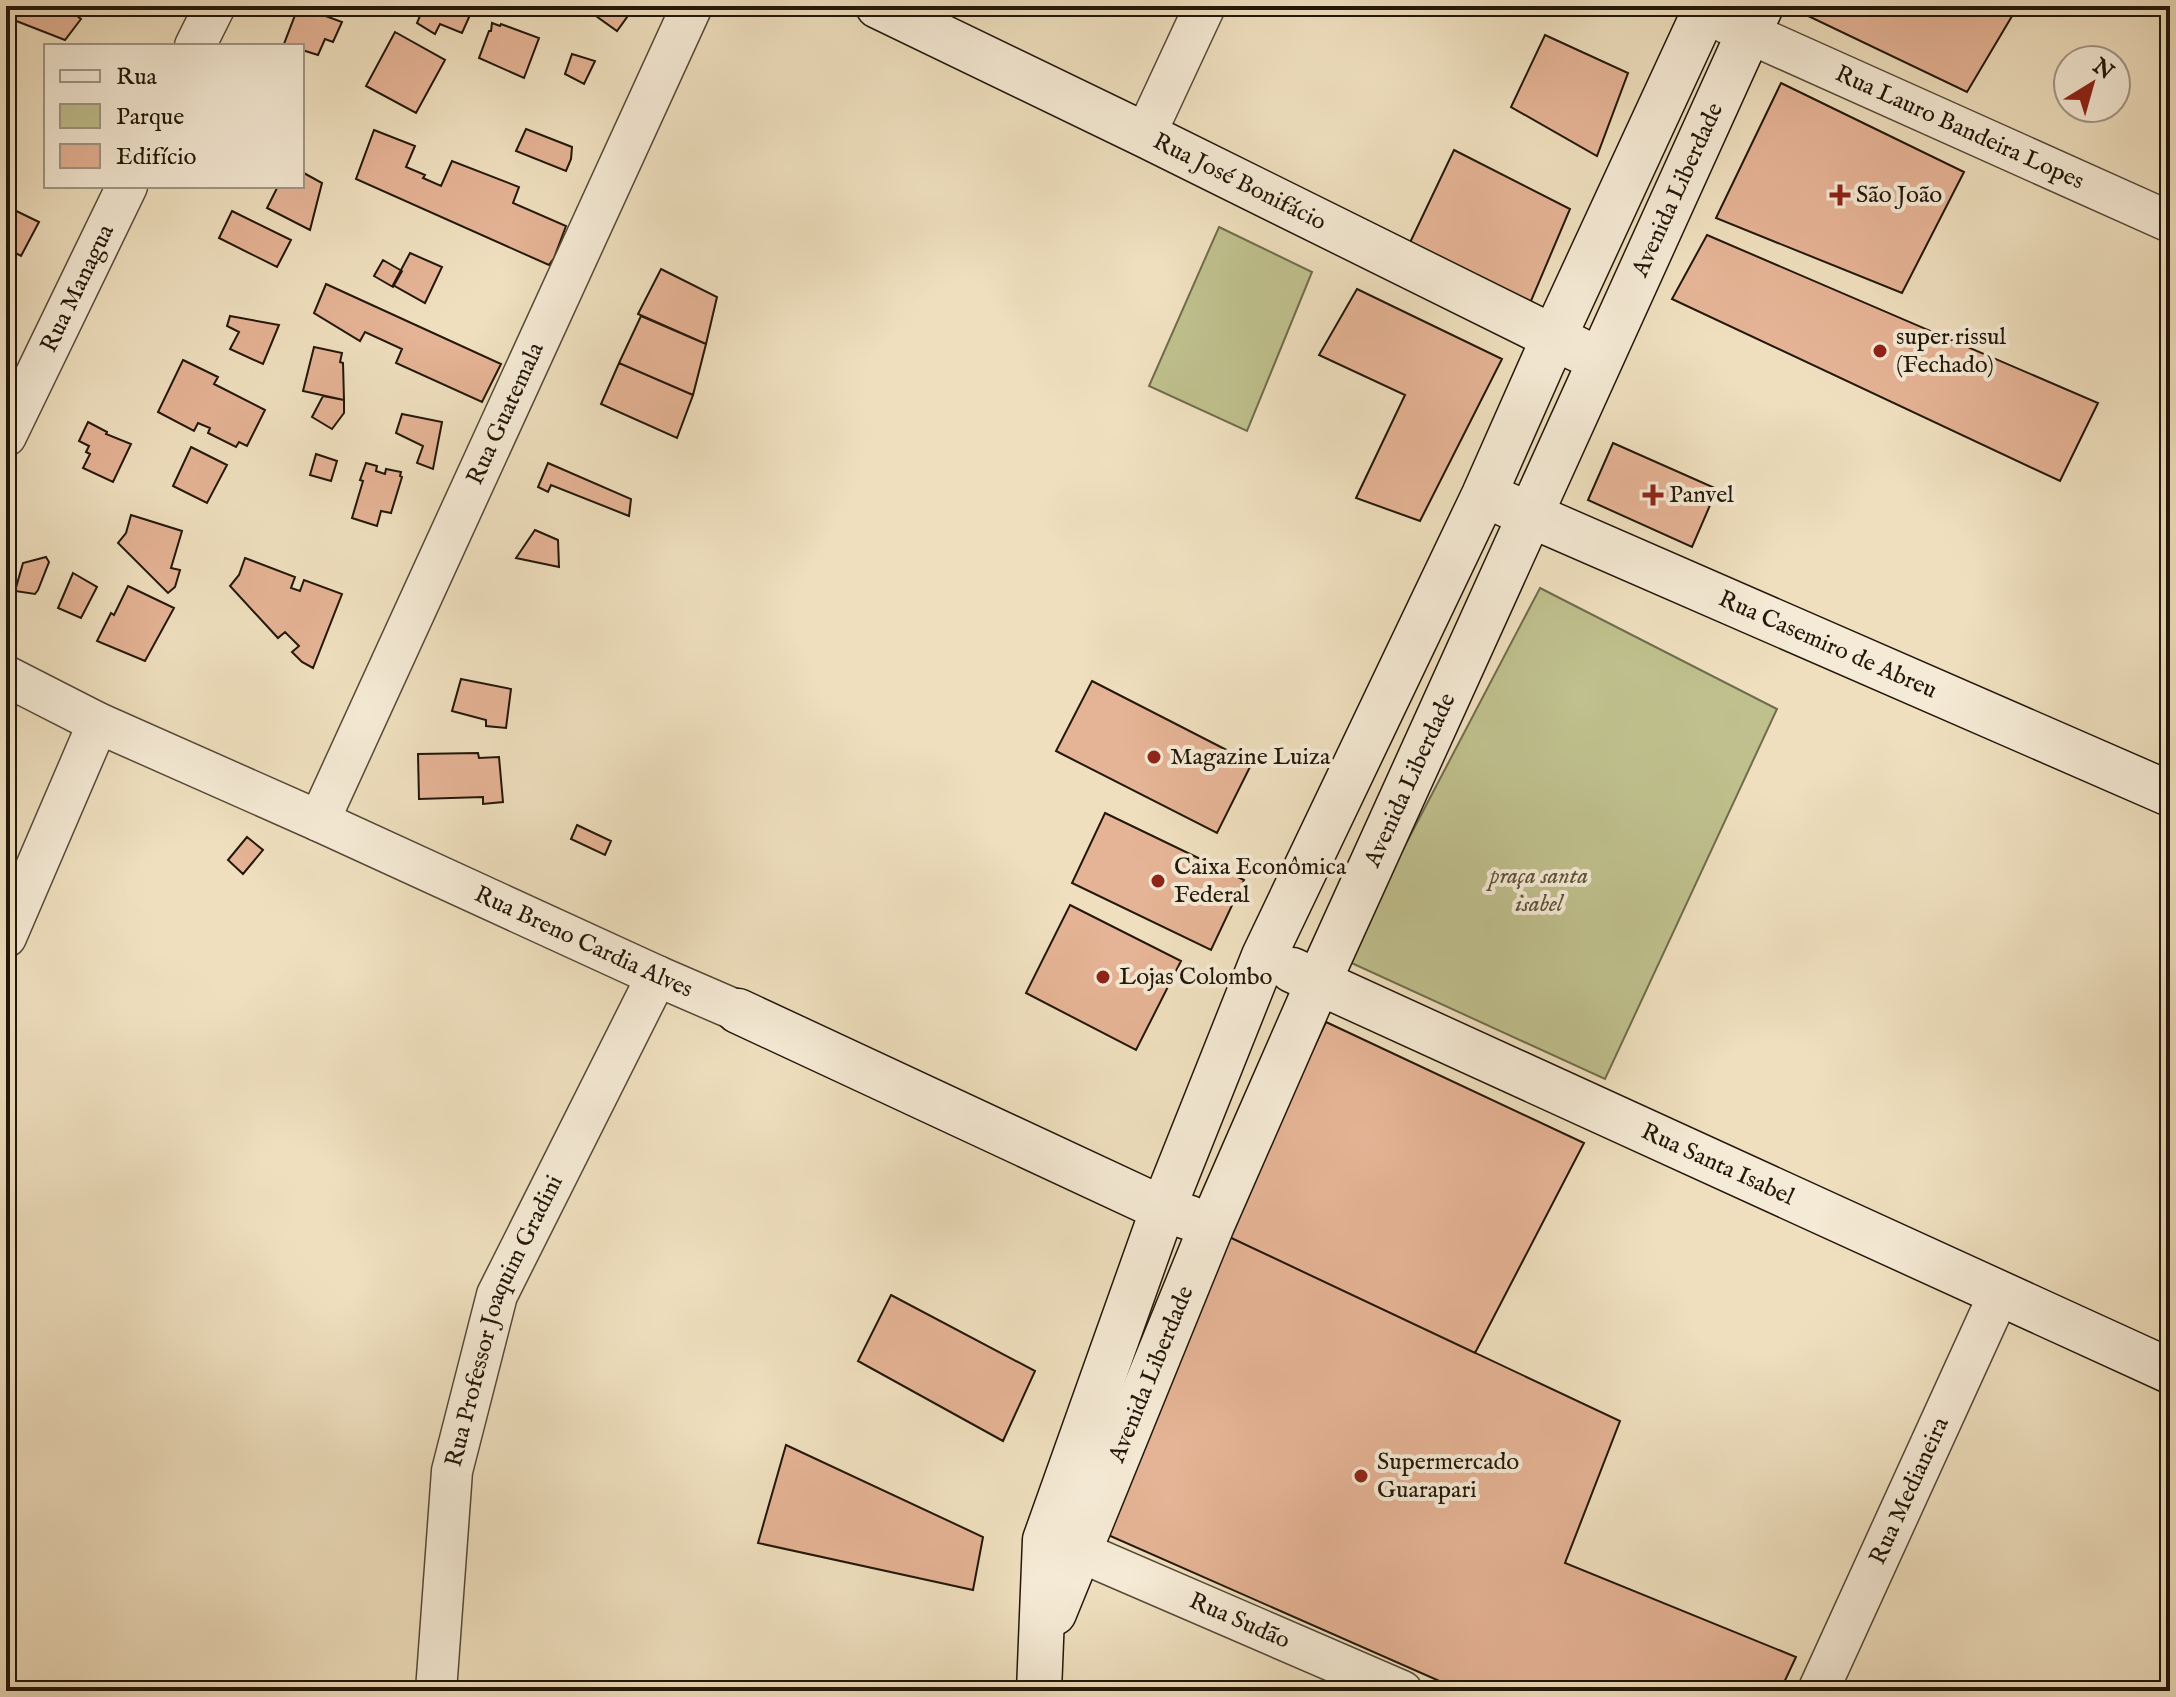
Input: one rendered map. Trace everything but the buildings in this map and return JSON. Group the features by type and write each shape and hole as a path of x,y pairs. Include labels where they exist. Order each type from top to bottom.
{"main road":[{"name":"Rua José Bonifácio","path":"878,6 1600,361"},
{"name":"Avenida Liberdade","path":"1040,1670 1045,1540 1163,1209 1264,956 1484,495 1705,10"},
{"name":"Avenida Liberdade","path":"1040,1670 1078,1551 1212,1225 1318,983 1754,19"},
{"name":"Rua Casemiro de Abreu","path":"1484,495 2170,794"},
{"name":"Rua Santa Isabel","path":"1264,956 2170,1371"},
{"name":"Rua Breno Cardia Alves","path":"738,1011 1163,1209 1212,1225"}],"street":[{"path":"196,44 215,6"},
{"name":"Rua Guatemala","path":"319,821 692,6"},
{"path":"1145,135 1205,6"},
{"name":"Rua Lauro Bandeira Lopes","path":"1705,10 1754,19 2170,222"},
{"name":"Rua Managua","path":"6,436 126,188"},
{"name":"Rua Breno Cardia Alves","path":"6,676 98,723 738,1011"},
{"path":"6,937 98,723"},
{"name":"Rua Professor Joaquim Gradini","path":"436,1691 452,1471 497,1295 657,976"},
{"name":"Rua Medianeira","path":"1818,1691 2000,1292"},
{"name":"Rua Sudão","path":"1078,1551 1402,1691"}],"green space":[{"path":"1219,227 1312,272 1247,431 1149,386"},
{"name":"praça santa isabel","path":"1540,588 1777,709 1605,1079 1345,960"}],"place":[{"name":"São João","path":"1840,195"},
{"name":"super rissul (Fechado)","path":"1880,351"},
{"name":"Panvel","path":"1653,495"},
{"name":"Magazine Luiza","path":"1154,757"},
{"name":"Caixa Econômica Federal","path":"1158,881"},
{"name":"Lojas Colombo","path":"1103,977"},
{"name":"Supermercado Guarapari","path":"1361,1476"}]}
